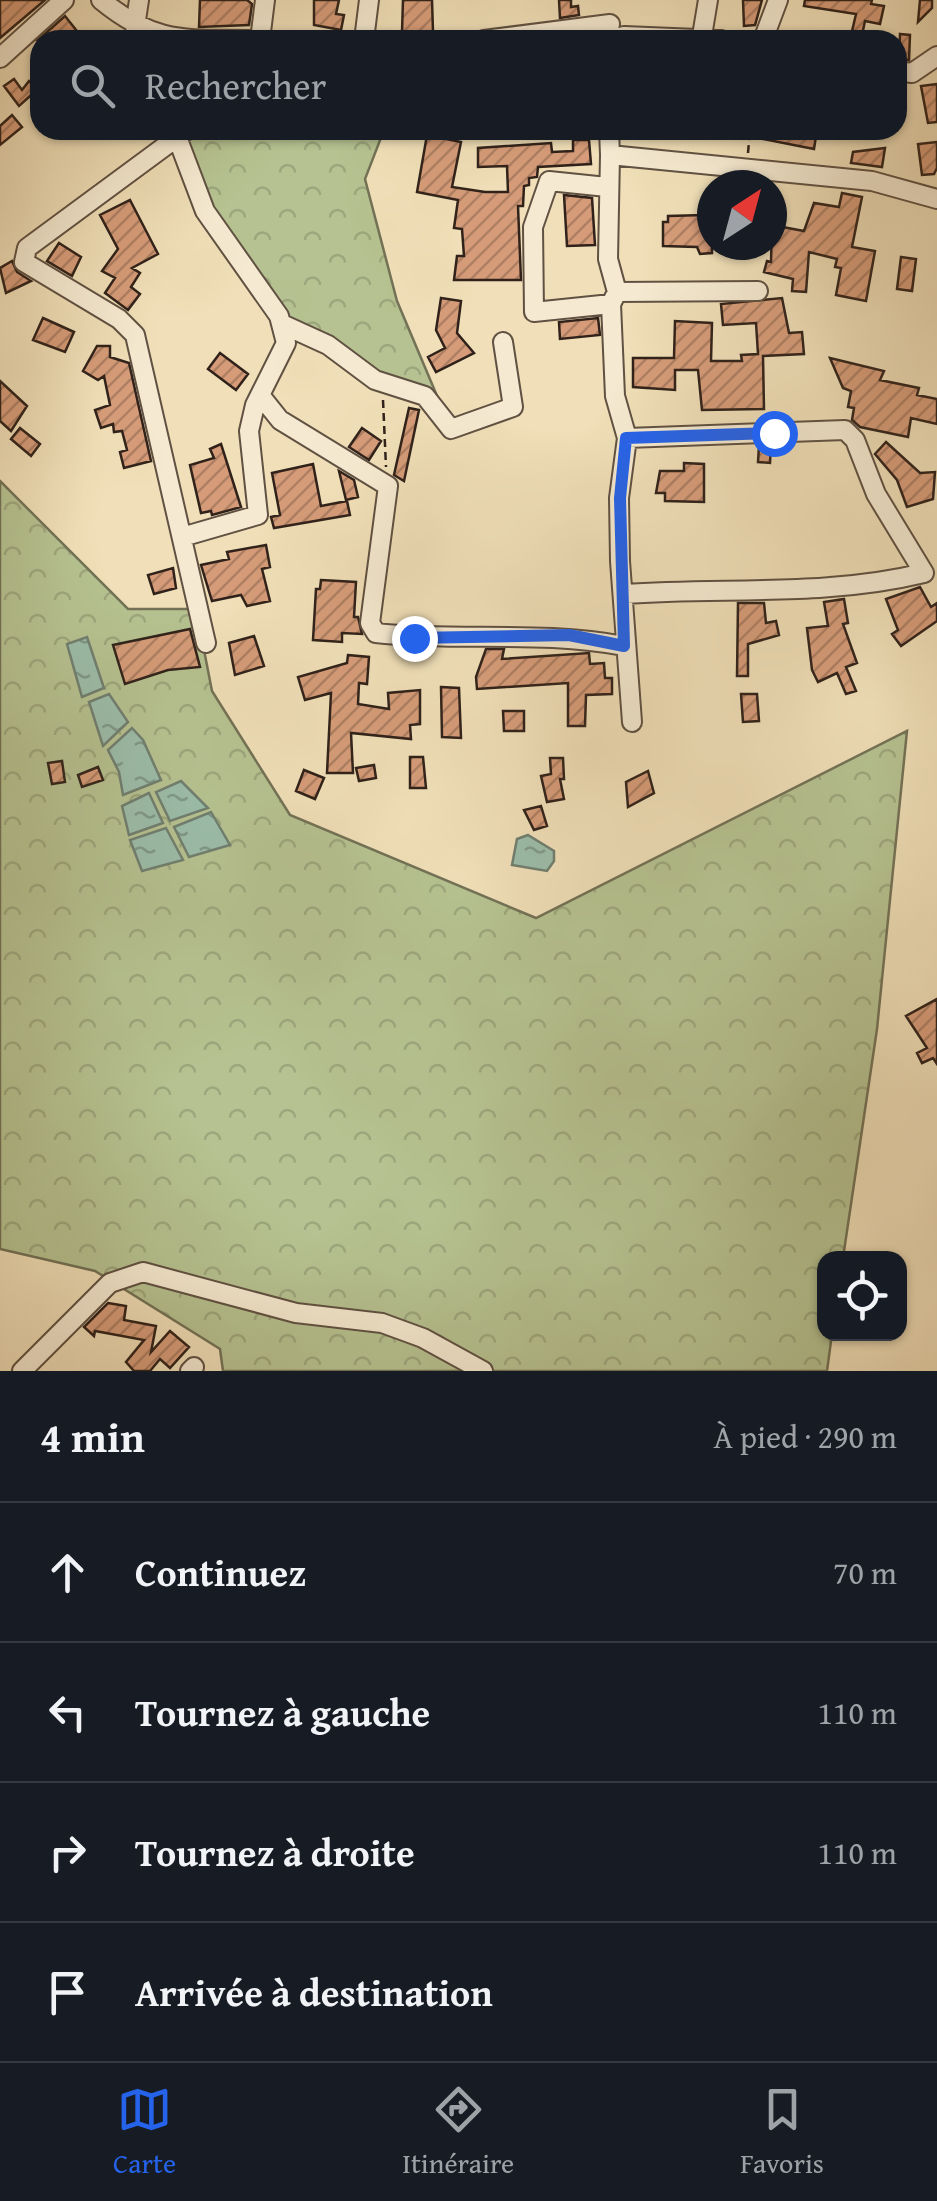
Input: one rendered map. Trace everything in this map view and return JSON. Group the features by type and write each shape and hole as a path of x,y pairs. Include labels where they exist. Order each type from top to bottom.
{"street":[{"path":"31,30 64,0"},
{"path":"101,0 139,30"},
{"path":"134,28 139,0"},
{"path":"261,30 265,0"},
{"path":"365,30 369,0"},
{"path":"708,0 710,30"},
{"path":"767,30 778,0"},
{"path":"563,30 610,24 609,30"},
{"path":"0,58 30,31"},
{"path":"907,71 937,56"},
{"path":"174,140 26,248 24,262 119,319 135,335 206,643"},
{"path":"182,536 258,515 249,432 260,395 286,344 282,324 205,212 184,140"},
{"path":"609,140 608,259 614,298 615,396 626,438 620,498 620,561 632,722"},
{"path":"610,154 894,184 937,198"},
{"path":"607,187 549,181 533,227 534,312 614,298 758,292"},
{"path":"282,324 328,346 385,384 425,396 452,429 513,407 503,342"},
{"path":"260,395 280,420 388,486 370,623 376,634 414,638 569,635 624,646"},
{"path":"625,594 838,590 924,573 876,494 856,440 845,430 626,438"},
{"path":"22,1371 110,1284 143,1272 296,1312 382,1322 423,1338 482,1371"}],"path":[{"path":"748,166 749,140"},
{"path":"385,384 382,406 388,486"}],"green space":[{"path":"187,140 380,140 365,179 397,301 451,429 425,396 282,324 187,170"},
{"path":"0,481 128,609 196,609 212,691 290,815 536,918 907,731 877,1029 844,1251 817,1251 817,1341 831,1341 827,1371 223,1371 220,1349 95,1271 0,1249"}],"water":[{"path":"87,637 104,688 82,697 67,644"},
{"path":"109,694 128,722 103,746 89,702"},
{"path":"132,728 143,740 161,780 123,795 119,772 108,750"},
{"path":"181,781 208,808 170,821 156,792"},
{"path":"149,793 163,823 129,835 122,806"},
{"path":"211,812 230,845 189,857 174,827"},
{"path":"166,828 183,860 142,871 130,840"},
{"path":"528,835 554,851 554,861 547,871 512,865 517,839"}],"building":[{"path":"0,0 45,0 0,38"},
{"path":"200,0 247,0 252,4 249,25 199,27"},
{"path":"314,0 339,0 336,14 344,15 341,30 314,25"},
{"path":"403,0 432,0 433,30 402,30"},
{"path":"559,0 571,0 571,7 578,6 579,15 560,18"},
{"path":"743,0 762,0 755,25 744,26"},
{"path":"805,0 872,0 871,4 884,6 880,24 865,21 863,30 852,30 856,14 804,6"},
{"path":"920,0 932,0 932,8 918,22"},
{"path":"65,16 76,30 49,30"},
{"path":"907,35 910,35 907,60"},
{"path":"14,79 22,90 29,81 30,96 19,106 4,86"},
{"path":"937,84 937,122 928,123 921,86"},
{"path":"12,115 22,127 0,145 0,126"},
{"path":"426,140 461,142 452,187 508,192 507,166 478,167 478,148 551,143 552,152 573,151 573,140 589,140 591,164 538,167 537,177 529,178 529,185 524,186 523,206 518,206 521,280 454,280 457,256 464,256 462,229 454,228 458,200 417,192"},
{"path":"768,140 815,140 814,149"},
{"path":"937,142 937,168 934,174 922,175 918,144"},
{"path":"885,148 882,167 851,163 853,152"},
{"path":"842,193 862,197 852,247 875,251 866,301 836,295 841,268 835,267 837,259 809,252 806,292 792,291 793,279 764,272 767,261 787,260 787,228 804,231 814,203 839,207"},
{"path":"564,195 592,198 595,245 567,246"},
{"path":"130,200 158,254 132,268 140,273 131,287 140,294 128,310 105,293 115,278 102,271 118,249 100,215"},
{"path":"697,215 697,247 663,246 663,222 668,222 668,216"},
{"path":"59,243 81,257 72,276 47,261"},
{"path":"901,257 916,259 912,291 897,289"},
{"path":"12,261 17,272 31,281 6,293 0,268"},
{"path":"441,298 461,301 457,333 474,353 436,372 428,357 445,348 436,330"},
{"path":"782,298 789,333 802,332 804,354 763,356 764,409 702,410 698,370 675,370 675,390 633,387 633,358 674,358 675,321 712,323 711,361 742,361 741,355 758,354 756,323 723,325 721,304"},
{"path":"43,318 74,332 65,352 33,340"},
{"path":"598,318 600,335 560,339 559,322"},
{"path":"97,346 110,346 110,357 129,363 151,461 124,468 120,452 127,450 122,431 114,432 113,424 101,428 95,410 110,405 104,376 98,380 83,371"},
{"path":"220,353 248,374 236,390 208,369"},
{"path":"830,358 884,371 880,380 919,388 917,395 937,399 937,424 911,418 908,437 860,427 852,420 854,408 848,407 851,391 843,388"},
{"path":"0,381 27,406 11,431 0,421"},
{"path":"409,408 419,410 404,481 394,475"},
{"path":"20,428 40,444 31,456 11,439"},
{"path":"362,428 381,441 369,460 349,447"},
{"path":"886,442 920,473 935,472 933,499 907,507 897,480 875,454"},
{"path":"221,444 241,507 212,515 211,511 201,513 190,465 214,458 210,449"},
{"path":"771,445 770,463 758,462 759,446"},
{"path":"684,463 704,464 704,502 665,501 665,493 656,493 660,471 684,471"},
{"path":"313,464 321,506 347,501 350,515 274,528 271,517 280,515 272,473"},
{"path":"339,471 354,480 358,497 346,500"},
{"path":"266,545 270,567 262,569 270,601 247,606 241,595 212,601 201,565 229,559 227,552"},
{"path":"173,568 176,588 154,594 148,575"},
{"path":"321,580 356,582 354,617 358,617 362,634 342,633 342,642 313,640 316,589 320,589"},
{"path":"920,587 931,607 937,603 937,621 901,646 892,634 898,630 886,599"},
{"path":"844,599 848,623 843,624 857,663 846,667 856,691 846,694 837,673 818,682 812,670 807,628 828,626 824,602"},
{"path":"738,603 764,603 766,623 776,621 779,635 748,644 748,676 737,676"},
{"path":"190,629 200,667 168,670 125,684 113,645"},
{"path":"254,636 264,666 235,675 229,643"},
{"path":"486,649 504,649 502,659 589,653 590,664 604,663 605,678 612,678 612,694 586,695 585,726 568,726 568,683 477,689 476,677"},
{"path":"348,655 369,657 367,684 359,683 358,704 389,709 388,693 420,690 420,724 410,725 411,739 351,733 353,773 327,773 331,693 305,700 298,677 347,663"},
{"path":"441,687 459,688 461,738 442,737"},
{"path":"741,694 757,694 759,721 743,722"},
{"path":"503,711 524,711 524,731 504,731"},
{"path":"410,757 423,757 426,788 410,788"},
{"path":"550,758 563,758 564,779 560,779 564,799 547,802 541,776 551,774"},
{"path":"62,761 65,782 52,784 48,763"},
{"path":"374,765 376,778 359,781 356,768"},
{"path":"98,767 103,780 82,787 78,775"},
{"path":"304,770 324,778 315,799 296,791"},
{"path":"648,771 654,793 628,807 626,782"},
{"path":"541,806 547,826 534,830 524,810"},
{"path":"937,999 937,1064 933,1058 922,1063 917,1053 927,1048 906,1016"},
{"path":"108,1303 126,1306 124,1320 156,1326 151,1352 170,1331 189,1347 170,1368 160,1359 150,1371 134,1371 126,1362 144,1340 95,1331 94,1336 84,1327"}],"route":[{"path":"414,638 459,634 569,635 624,646 620,498 626,438 774,433"}]}
